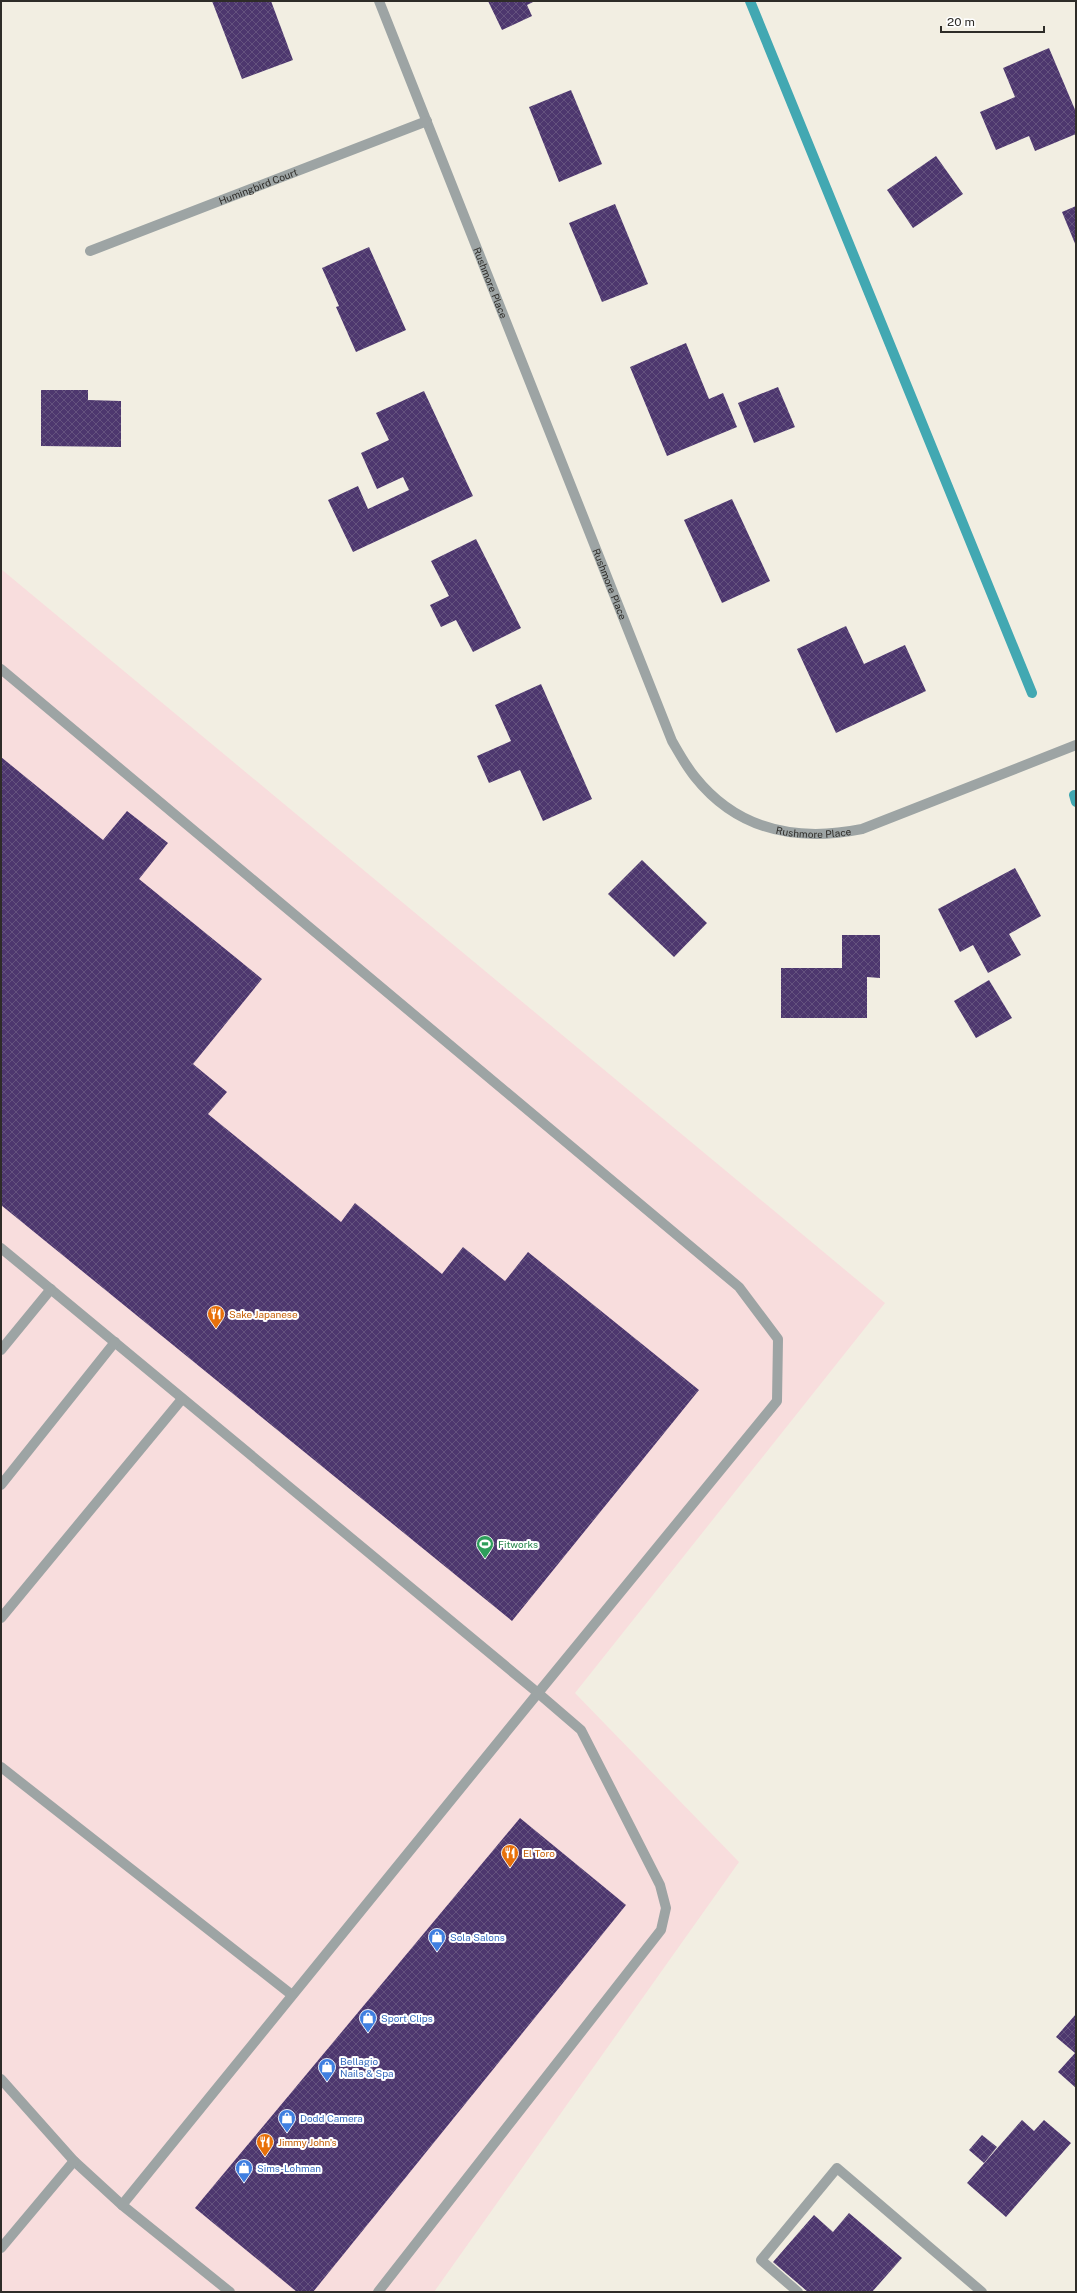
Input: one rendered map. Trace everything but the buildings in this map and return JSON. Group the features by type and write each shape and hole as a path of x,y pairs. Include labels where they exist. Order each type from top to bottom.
{"street":[{"name":"Rushmore Place","path":"379,1 672,741 694,776 705,788 725,806 746,818 774,829 803,835 833,835 862,829 1076,745"},
{"name":"Humingbird Court","path":"90,251 427,121"},
{"path":"1,668 739,1287 778,1339 777,1401 122,2205"},
{"path":"1,1248 581,1730 660,1885 666,1908 661,1930 378,2292"},
{"path":"1,1350 51,1289"},
{"path":"1,1485 115,1342"},
{"path":"1,1618 182,1399"},
{"path":"1,1767 292,1995"},
{"path":"1,2078 74,2161 122,2205 230,2292"},
{"path":"1,2248 74,2161"},
{"path":"798,2292 761,2260 837,2168 982,2292"}],"shaded area":[{"path":"1,569 885,1303 575,1693 739,1862 434,2292 1,2292"}],"waterway":[{"path":"750,1 1032,693"},
{"path":"1074,795 1076,802"}],"place":[{"name":"Sake Japanese","path":"216,1329"},
{"name":"Fitworks","path":"485,1559"},
{"name":"El Toro","path":"510,1868"},
{"name":"Sola Salons","path":"437,1952"},
{"name":"Sport Clips","path":"368,2033"},
{"name":"Bellagio Nails & Spa","path":"327,2082"},
{"name":"Dodd Camera","path":"287,2133"},
{"name":"Jimmy John's","path":"265,2157"},
{"name":"Sims-Lohman","path":"244,2183"}]}
